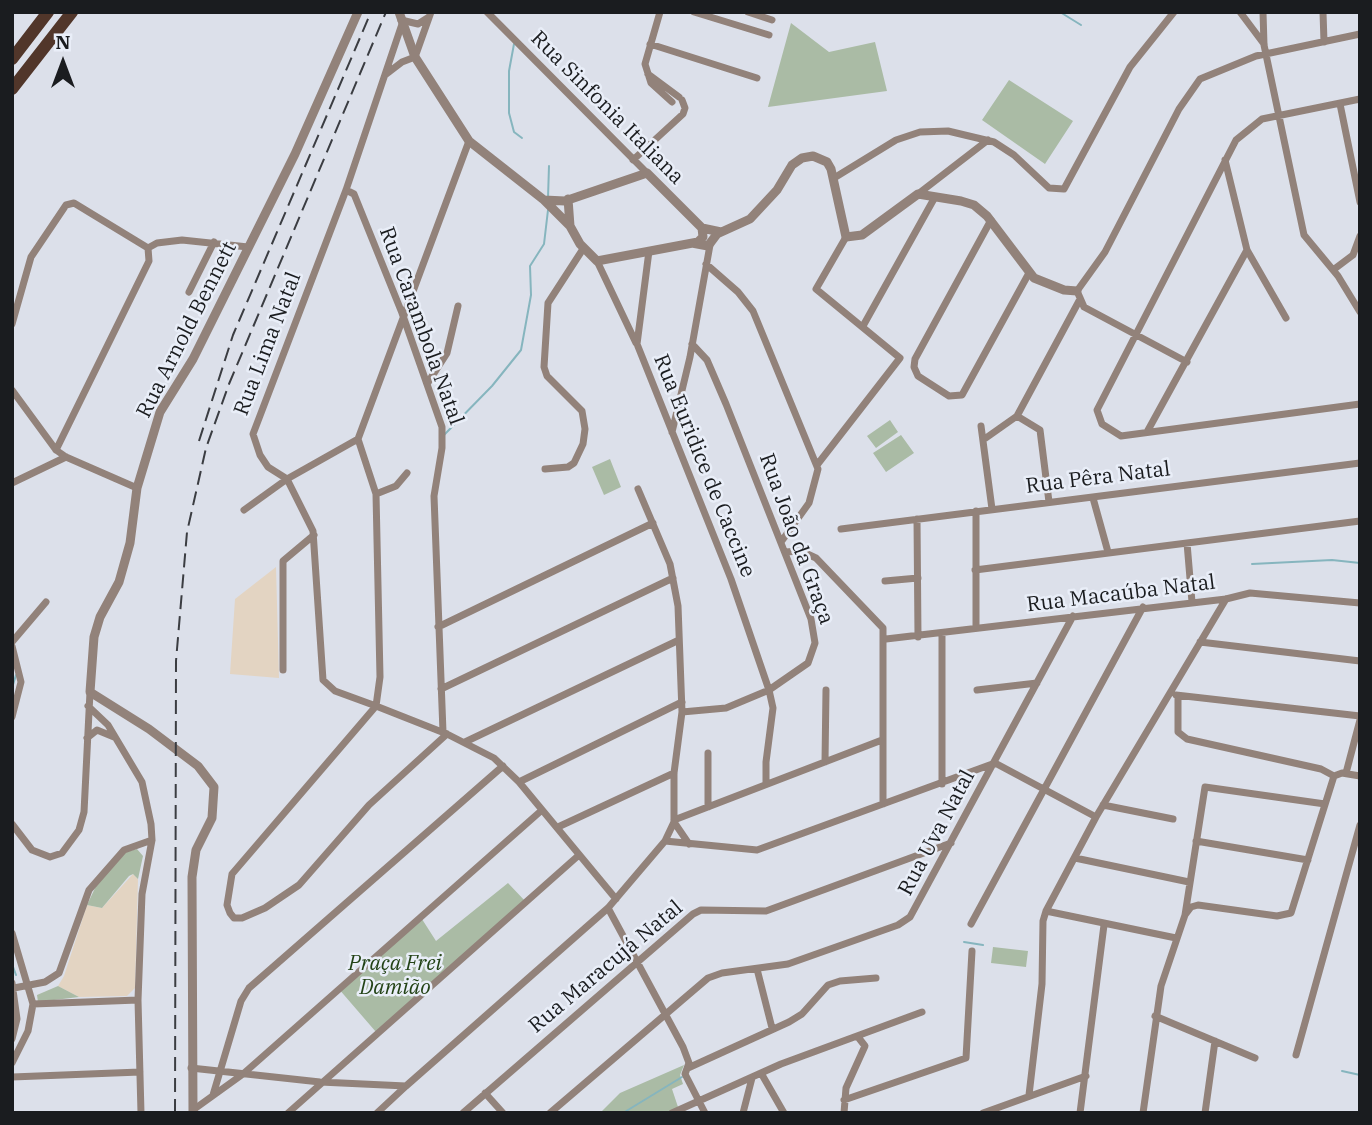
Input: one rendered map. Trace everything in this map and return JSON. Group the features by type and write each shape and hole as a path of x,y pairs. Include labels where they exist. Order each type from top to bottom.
{"main road":[{"path":"12,59 48,12"},
{"path":"12,89 72,12"}],"street":[{"name":"Rua Arnold Bennett","path":"12,824 32,850 56,856 68,846 83,820 94,637 100,617 119,582 130,542 137,488 160,412 192,359 324,94 358,12"},
{"name":"Rua Arnold Bennett","path":"324,94 330,91 365,12"},
{"name":"Rua Sinfonia Italiana","path":"487,12 711,235"},
{"path":"633,160 670,124 676,113 677,101 647,74 645,64 660,12"},
{"path":"694,12 769,35"},
{"path":"748,12 772,20"},
{"path":"834,178 874,150 909,135 948,131 988,139 1014,155 1049,188 1064,189 1130,67 1174,12"},
{"path":"1240,12 1264,45"},
{"path":"1263,12 1264,45 1304,234 1360,312"},
{"path":"1323,12 1324,42"},
{"path":"401,18 418,24 430,15"},
{"path":"383,77 402,62 415,57 430,15"},
{"path":"401,18 415,57 469,141 544,200 570,226 583,249 597,261 636,344"},
{"name":"Rua Lima Natal","path":"376,705 335,691 323,680 314,535 287,479 268,467 260,455 253,434 346,190 401,18"},
{"path":"1187,362 1084,307 1079,301 1077,291 1105,252 1194,85 1218,70 1266,54 1360,34"},
{"path":"650,44 757,78"},
{"path":"1360,99 1280,115 1253,124 1236,140 1102,394 1097,413 1102,425 1115,435 1360,404"},
{"path":"1340,104 1360,202"},
{"path":"846,237 862,235 988,139"},
{"path":"445,733 369,805 299,885 265,908 234,918 228,905 232,874 376,705 380,677 376,494 358,439 402,313 469,141"},
{"path":"597,261 702,239 757,214 792,165 802,158 814,156 827,162 834,178 846,237 817,283 817,291 898,354 900,359 817,465"},
{"path":"1225,160 1247,250 1286,318"},
{"path":"544,200 568,200 647,173"},
{"name":"Rua Carambola Natal","path":"346,190 354,194 402,313 443,435 434,496 445,733"},
{"path":"918,194 968,202 981,209 1029,273 1052,286 1077,291"},
{"path":"863,326 935,197"},
{"path":"568,200 570,226"},
{"path":"12,324 31,257 66,205 74,203 148,248"},
{"path":"991,220 914,364 918,376 949,396 962,395 1029,273"},
{"path":"692,243 711,235"},
{"path":"672,432 692,344 711,235"},
{"path":"1332,270 1353,255 1360,236"},
{"path":"148,248 156,243 182,240 248,247"},
{"path":"189,292 214,242"},
{"path":"56,450 149,261 148,248"},
{"path":"545,470 568,467 574,463 583,444 585,429 582,411 547,376 544,367 548,303 583,249"},
{"path":"1147,432 1247,250"},
{"name":"Rua Euridice de Caccine","path":"649,251 636,344 731,579 769,690 773,708 766,783"},
{"path":"706,264 750,306 817,465 818,477 809,503 781,542"},
{"path":"983,440 1017,416 1079,301"},
{"path":"427,384 447,353 458,306"},
{"name":"Rua João da Graça","path":"682,712 726,708 769,690 808,663 815,643 811,620 785,551 707,360 692,344"},
{"path":"12,390 56,450 137,488"},
{"path":"1017,416 1035,426 1041,435 1049,502"},
{"path":"981,426 992,509"},
{"path":"244,510 287,479 358,439"},
{"path":"12,483 66,457"},
{"name":"Rua Pêra Natal","path":"841,529 1360,464"},
{"path":"376,494 396,486 407,473"},
{"path":"377,1113 607,908 665,841 674,821 674,773 682,702 673,578 638,489"},
{"path":"1093,498 1108,552"},
{"path":"976,511 976,628"},
{"path":"917,519 918,637"},
{"path":"975,570 1360,521"},
{"path":"438,626 653,523"},
{"path":"283,670 283,561 314,535"},
{"path":"1187,543 1192,602"},
{"path":"785,551 801,551 816,558 879,622 886,639 883,804"},
{"path":"441,689 673,578"},
{"path":"885,581 918,578"},
{"name":"Rua Macaúba Natal","path":"886,639 1260,593 1360,603"},
{"path":"1028,1095 1042,984 1046,911 1096,817 1226,599"},
{"path":"12,717 21,682 12,644 46,601"},
{"path":"971,924 1143,607"},
{"name":"Rua Uva Natal","path":"550,1113 708,978 788,964 906,920 912,915 1073,616"},
{"path":"942,784 943,634"},
{"path":"465,742 679,640"},
{"path":"1200,642 1360,661"},
{"path":"977,690 1037,683"},
{"path":"825,762 826,690"},
{"path":"1170,691 1178,696 1360,718 1346,773"},
{"path":"90,692 149,729 198,766 214,787 215,806 193,864 193,1112"},
{"path":"1178,696 1177,725 1181,736 1231,751 1321,769 1334,776 1346,773 1360,776"},
{"path":"519,782 682,702"},
{"path":"376,705 465,742 503,766 558,827 616,899"},
{"path":"88,706 108,725 142,782 149,808 152,840 142,894 138,1000 141,1113"},
{"path":"87,738 97,730 114,737"},
{"path":"674,821 766,783 883,740"},
{"path":"708,753 708,807"},
{"path":"665,841 757,850 942,784 995,762 1096,817"},
{"path":"213,1096 241,1001 249,988 503,766"},
{"path":"558,827 674,773"},
{"path":"1185,915 1191,907 1198,905 1285,916 1295,905 1334,776"},
{"path":"1143,1113 1155,1016 1185,915 1204,789 1211,786 1325,804"},
{"path":"1103,806 1173,818"},
{"path":"193,1112 243,1074 542,810"},
{"path":"674,821 689,844"},
{"path":"1296,1055 1360,825"},
{"path":"12,1039 18,1019 13,986 45,982 59,973 83,902 103,872 124,850 152,840"},
{"path":"1196,841 1308,860"},
{"name":"Rua Maracujá Natal","path":"463,1113 701,910 766,911 951,843"},
{"path":"288,1113 579,855"},
{"path":"1075,858 1189,882"},
{"path":"607,908 688,1058 685,1074 705,1113"},
{"path":"1046,911 1176,938"},
{"path":"1080,1113 1104,925"},
{"path":"12,933 33,1004 22,1048 12,1063"},
{"path":"844,1100 966,1058 972,951"},
{"path":"757,969 772,1028"},
{"path":"688,1068 802,1014 828,985 840,981 876,978"},
{"path":"33,1004 138,1000"},
{"path":"672,1113 761,1073 922,1012"},
{"path":"1155,1016 1255,1058"},
{"path":"18,1019 29,1021"},
{"path":"844,1113 848,1080 865,1046 858,1037"},
{"path":"1205,1113 1215,1041"},
{"path":"191,1068 320,1082 406,1086"},
{"path":"12,1077 140,1072"},
{"path":"761,1073 784,1113"},
{"path":"983,1113 1086,1076"},
{"path":"743,1113 752,1077"},
{"path":"1069,1082 1078,1085 1083,1094"},
{"path":"485,1093 503,1113"},
{"path":"387,1104 395,1113"}],"shaded area":[{"path":"276,567 279,678 230,674 235,599"},
{"path":"133,874 138,879 135,988 127,996 79,997 58,986 64,976 87,905 102,908"}],"green space":[{"path":"791,23 829,52 875,42 887,91 768,107"},
{"path":"1009,80 1073,121 1045,164 982,120"},
{"path":"890,420 898,432 876,448 867,436"},
{"path":"901,435 914,453 886,472 873,453"},
{"path":"610,459 621,487 604,495 592,467"},
{"path":"137,849 143,856 138,879 133,874 129,876 102,908 87,905 96,886 126,852"},
{"name":"Praça Frei Damião","path":"508,883 526,902 376,1032 338,988 420,916 436,941"},
{"path":"993,947 1028,951 1026,967 991,963"},
{"path":"58,986 79,997 38,1002 37,995"},
{"path":"684,1065 680,1075 683,1084 672,1089 678,1107 666,1113 600,1113 620,1093"}],"waterway":[{"path":"1060,12 1081,25"},
{"path":"514,44 509,71 509,113 514,132 522,138"},
{"path":"548,198 549,166"},
{"path":"444,435 492,386 521,350 531,295 530,266 544,244 548,210"},
{"path":"1252,564 1332,560 1360,563"},
{"path":"12,688 16,675"},
{"path":"964,942 983,945"},
{"path":"12,964 16,975"},
{"path":"1342,1071 1360,1075"},
{"path":"623,1113 682,1077"}],"railway":[{"path":"199,441 233,335 371,12"},
{"path":"175,1113 176,661 187,532 206,448 229,384 386,12"}]}
